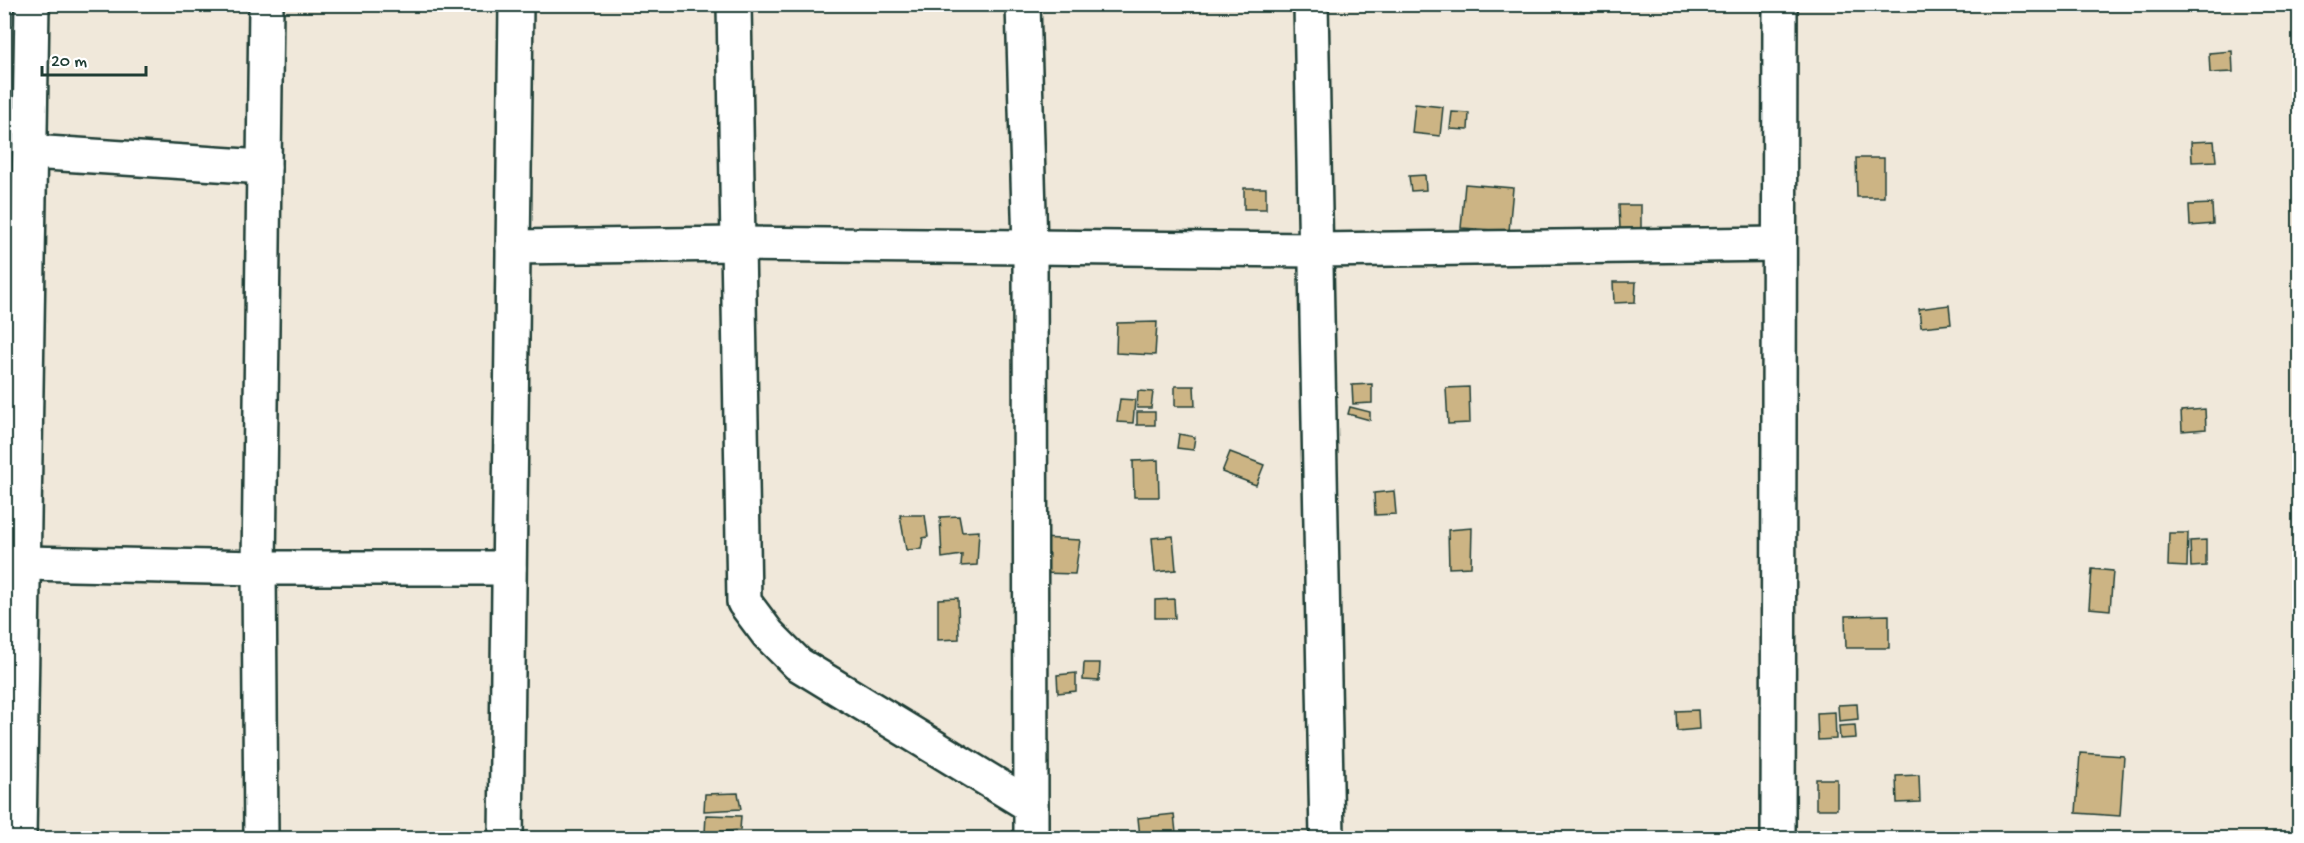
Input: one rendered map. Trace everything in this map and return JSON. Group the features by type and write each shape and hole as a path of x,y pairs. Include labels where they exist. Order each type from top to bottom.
{"street":[{"path":"19,838 25,563 16,256 31,152 32,4"},
{"path":"261,838 259,568 266,4"},
{"path":"506,838 516,4"},
{"path":"734,4 744,602 768,634 798,664 1031,806"},
{"path":"1023,4 1030,247 1031,838"},
{"path":"1311,4 1327,838"},
{"path":"1778,838 1780,4"},
{"path":"31,152 264,167"},
{"path":"513,248 737,244 1315,250 1779,244"},
{"path":"25,563 259,568 509,568"}],"building":[{"path":"2232,51 2233,72 2210,73 2209,53"},
{"path":"1415,104 1443,107 1440,136 1412,133"},
{"path":"1452,112 1469,113 1468,130 1450,129"},
{"path":"2214,141 2216,161 2192,162 2191,142"},
{"path":"1856,158 1884,158 1884,197 1857,197"},
{"path":"1425,175 1426,190 1411,191 1409,176"},
{"path":"1465,184 1513,188 1509,231 1461,228"},
{"path":"1244,188 1266,188 1266,209 1244,209"},
{"path":"2212,204 2213,224 2190,226 2189,205"},
{"path":"1619,205 1641,205 1641,228 1620,229"},
{"path":"1613,282 1636,282 1635,302 1614,303"},
{"path":"1949,305 1951,324 1921,327 1919,309"},
{"path":"1157,322 1155,355 1116,353 1117,323"},
{"path":"1372,384 1372,403 1353,404 1352,385"},
{"path":"1175,386 1194,386 1195,406 1175,406"},
{"path":"1469,387 1470,423 1448,424 1446,388"},
{"path":"1138,391 1153,392 1151,408 1137,408"},
{"path":"1120,399 1135,400 1133,423 1117,422"},
{"path":"1350,407 1370,412 1370,420 1348,414"},
{"path":"2205,409 2206,429 2182,431 2181,411"},
{"path":"1137,412 1155,412 1155,425 1137,425"},
{"path":"1179,434 1195,437 1193,450 1177,448"},
{"path":"1230,452 1264,465 1256,485 1222,472"},
{"path":"1158,460 1159,497 1134,497 1133,461"},
{"path":"1394,491 1396,514 1375,515 1374,493"},
{"path":"900,515 925,515 928,537 923,538 921,549 906,550"},
{"path":"959,516 962,532 979,531 977,565 961,566 962,555 942,558 940,517"},
{"path":"1472,528 1471,567 1449,568 1448,530"},
{"path":"2169,533 2188,533 2187,567 2168,566"},
{"path":"1173,536 1176,570 1155,572 1152,538"},
{"path":"1040,538 1080,540 1075,574 1041,573"},
{"path":"2206,540 2206,566 2191,567 2190,541"},
{"path":"2092,569 2113,571 2110,610 2089,608"},
{"path":"958,598 959,639 938,640 938,599"},
{"path":"1174,599 1175,618 1155,618 1155,600"},
{"path":"1889,615 1889,648 1846,648 1845,616"},
{"path":"1084,663 1100,663 1099,681 1083,680"},
{"path":"1076,673 1076,691 1058,693 1057,675"},
{"path":"1857,704 1858,719 1839,721 1838,705"},
{"path":"1698,710 1699,729 1677,731 1676,711"},
{"path":"1835,712 1836,739 1818,740 1817,713"},
{"path":"1855,725 1856,738 1840,739 1839,726"},
{"path":"2080,753 2124,756 2120,816 2076,813"},
{"path":"1919,775 1920,802 1897,803 1896,776"},
{"path":"1816,779 1837,779 1837,809 1816,809"},
{"path":"738,793 741,809 704,811 705,794"},
{"path":"1174,814 1176,833 1140,837 1138,818"},
{"path":"706,815 741,816 740,830 705,833"},
{"path":"741,835 741,838 720,838 721,836"}]}
